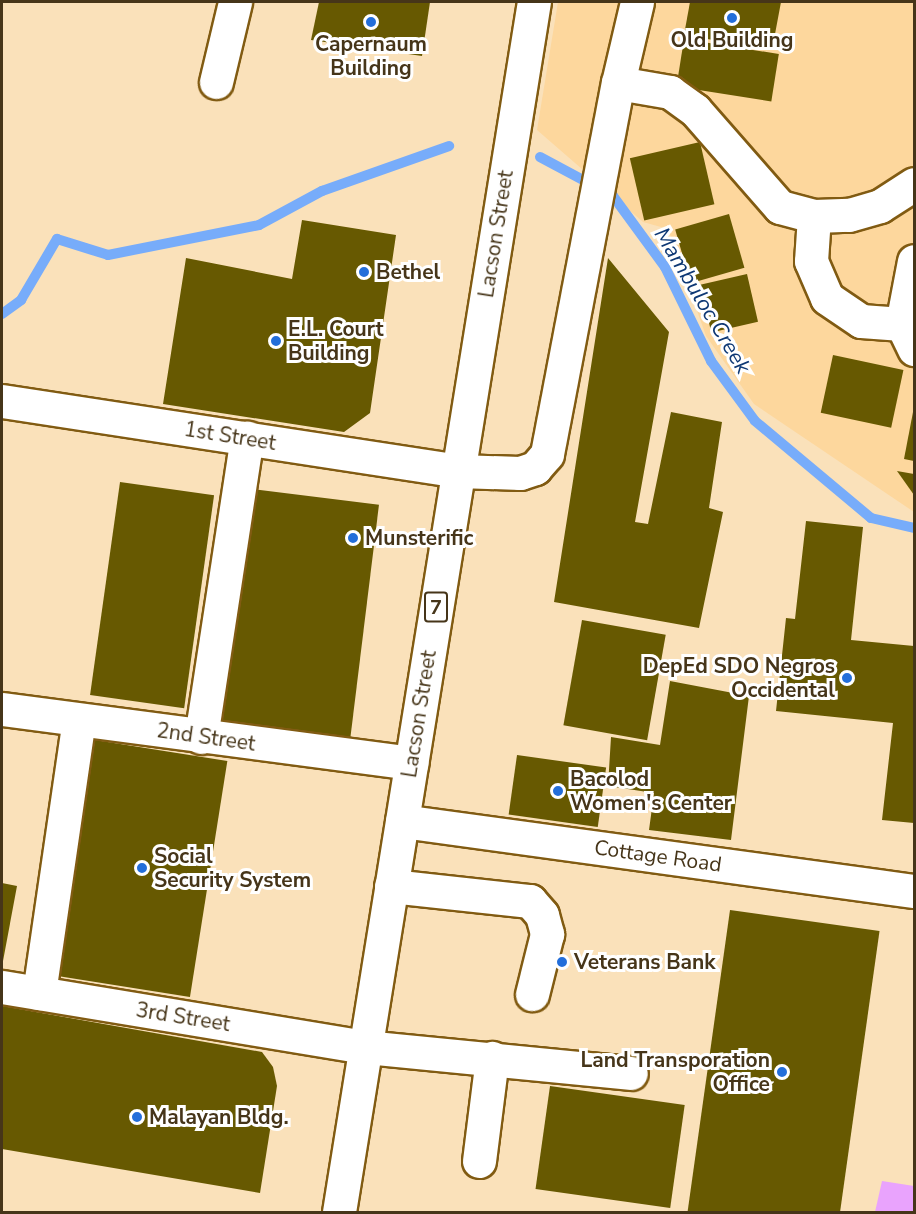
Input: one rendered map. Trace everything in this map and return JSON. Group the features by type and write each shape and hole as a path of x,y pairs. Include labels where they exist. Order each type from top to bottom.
{"street":[{"path":"216,82 235,2"},
{"name":"Lacson Street","path":"339,1212 534,2"},
{"name":"1st Street","path":"2,401 458,471 520,472 536,468 547,454 618,83 637,2"},
{"path":"618,83 670,93 695,110 780,207 814,216 849,215 880,206 914,186"},
{"path":"814,216 811,261 826,298 861,321 908,337 915,261"},
{"path":"201,737 247,438"},
{"name":"2nd Street","path":"2,709 411,764"},
{"path":"39,993 79,720"},
{"name":"Cottage Road","path":"402,821 915,891"},
{"path":"391,886 530,901 542,915 548,934 532,994"},
{"name":"3rd Street","path":"2,987 365,1047 631,1073"},
{"path":"479,1161 492,1058"}],"shaded area":[{"path":"558,2 914,2 914,512 754,404 706,336 668,229 643,222 537,130"},
{"path":"882,1181 914,1186 914,1212 875,1212"}],"building":[{"name":"Capernaum Building","path":"319,2 430,2 422,56 311,40"},
{"name":"Old Building","path":"690,2 781,2 772,50 684,35"},
{"path":"684,39 779,54 771,101 676,86"},
{"path":"700,142 714,204 644,221 630,158"},
{"path":"729,214 744,268 691,283 675,229"},
{"name":"E.L. Court Building","path":"302,220 396,235 370,413 344,432 163,404 186,258 292,279"},
{"path":"608,258 669,332 635,522 648,524 671,412 722,422 709,508 723,512 699,628 554,602"},
{"path":"747,274 758,322 711,333 700,285"},
{"path":"833,355 903,370 891,428 821,413"},
{"path":"914,412 914,461 904,459"},
{"path":"897,471 914,474 914,495"},
{"path":"120,482 214,495 184,708 90,695"},
{"path":"243,488 379,505 350,740 214,723"},
{"name":"DepEd SDO Negros Occidental","path":"806,521 863,527 851,640 914,646 914,823 882,820 893,723 776,711 786,618 795,619"},
{"path":"582,620 666,635 647,740 563,725"},
{"path":"670,681 749,696 731,840 649,830 654,793 608,786 611,737 660,745"},
{"name":"Social Security System","path":"95,740 227,761 190,997 58,976"},
{"name":"Bacolod Women's Center","path":"517,755 606,768 598,827 509,814"},
{"path":"2,883 17,886 3,961 2,961"},
{"name":"Land Transporation Office","path":"730,910 880,931 840,1212 688,1212"},
{"name":"Malayan Bldg.","path":"2,1006 262,1052 273,1067 277,1086 260,1193 2,1149"},
{"path":"550,1086 685,1105 670,1208 536,1189"}],"waterway":[{"name":"Mambuloc Creek","path":"2,314 21,300 57,239 108,255 259,225 322,191 449,146"},
{"name":"Mambuloc Creek","path":"540,157 613,196 665,267 711,361 755,421 871,518 914,528"}],"place":[{"name":"Old Building","path":"732,18"},
{"name":"Capernaum Building","path":"371,22"},
{"name":"Bethel","path":"364,272"},
{"name":"E.L. Court Building","path":"276,341"},
{"name":"Munsterific","path":"353,538"},
{"name":"DepEd SDO Negros Occidental","path":"847,678"},
{"name":"Bacolod Women's Center","path":"558,791"},
{"name":"Social Security System","path":"142,868"},
{"name":"Veterans Bank","path":"562,962"},
{"name":"Land Transporation Office","path":"782,1072"},
{"name":"Malayan Bldg.","path":"137,1117"}]}
